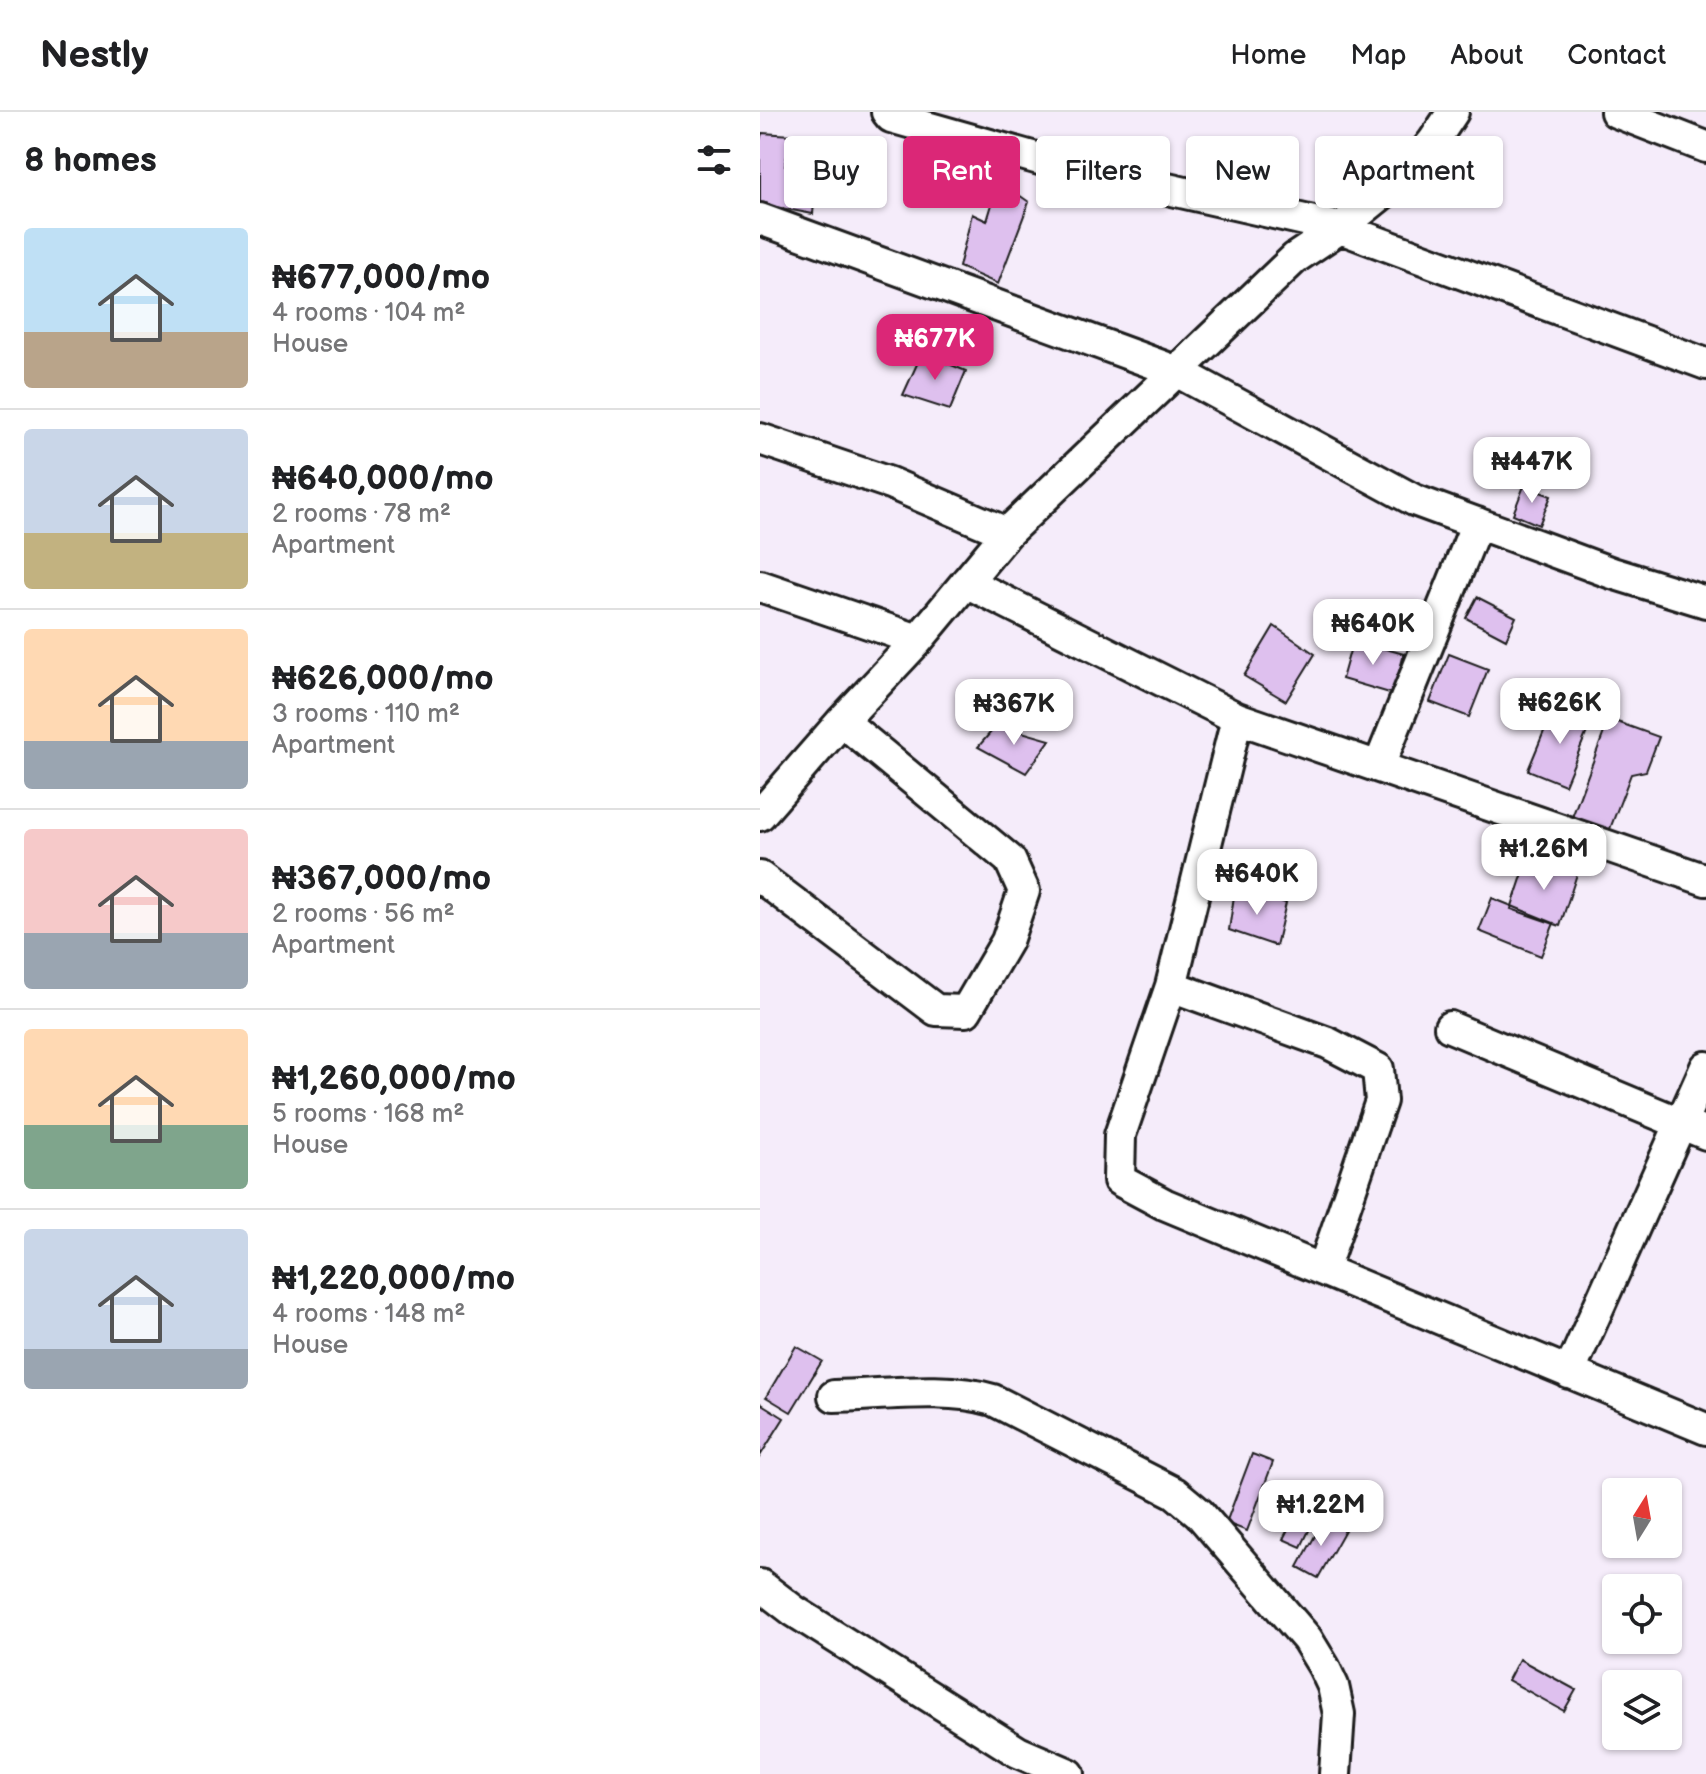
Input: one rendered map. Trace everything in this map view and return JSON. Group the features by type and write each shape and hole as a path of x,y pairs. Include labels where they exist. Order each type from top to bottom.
{"street":[{"path":"887,112 891,117 1057,164 1340,228 1706,364"},
{"path":"760,815 918,640 1007,533 1295,258 1340,228 1408,173 1453,112"},
{"path":"1616,112 1706,147"},
{"path":"760,219 1178,372 1414,500 1612,573 1706,602"},
{"path":"760,439 890,483 1007,533"},
{"path":"1379,766 1477,523"},
{"path":"966,582 1237,718 1706,880"},
{"path":"760,586 918,640"},
{"path":"1237,718 1171,986 1120,1135 1119,1180 1164,1204 1706,1429"},
{"path":"760,877 936,1010 966,1011 1007,941 1024,891 1010,860 842,721"},
{"path":"1171,986 1328,1043 1378,1069 1381,1101 1323,1270"},
{"path":"1450,1027 1694,1128"},
{"path":"1569,1373 1694,1128 1706,1067"},
{"path":"834,1396 974,1394 993,1400 1175,1493 1199,1513 1307,1639 1324,1667 1333,1686 1339,1714 1335,1774"},
{"path":"760,1585 794,1611 1018,1752 1069,1774"}],"building":[{"path":"762,133 791,135 784,136 784,208 814,208 813,214 760,204"},
{"path":"1020,196 1029,202 998,284 959,267 972,214 987,221 991,208 1020,208"},
{"path":"922,353 966,371 950,410 903,395"},
{"path":"1524,486 1551,496 1539,525 1513,514"},
{"path":"1477,597 1516,617 1506,639 1466,618"},
{"path":"1274,626 1315,654 1286,701 1244,676"},
{"path":"1353,640 1404,654 1393,694 1342,679"},
{"path":"1449,654 1488,669 1469,717 1430,702"},
{"path":"1554,707 1591,722 1565,785 1528,770"},
{"path":"1609,719 1659,737 1646,771 1631,774 1608,834 1571,820"},
{"path":"997,725 1050,740 1026,773 978,747"},
{"path":"1528,858 1577,874 1560,926 1511,909"},
{"path":"1235,889 1286,903 1276,946 1229,930"},
{"path":"1492,898 1554,923 1541,956 1479,931"},
{"path":"796,1346 822,1361 791,1412 766,1397"},
{"path":"760,1403 784,1418 760,1456"},
{"path":"1252,1454 1273,1462 1247,1531 1226,1523"},
{"path":"1301,1504 1318,1512 1301,1547 1283,1539"},
{"path":"1324,1519 1345,1530 1318,1578 1298,1567"},
{"path":"1519,1659 1576,1690 1564,1711 1508,1680"}]}
